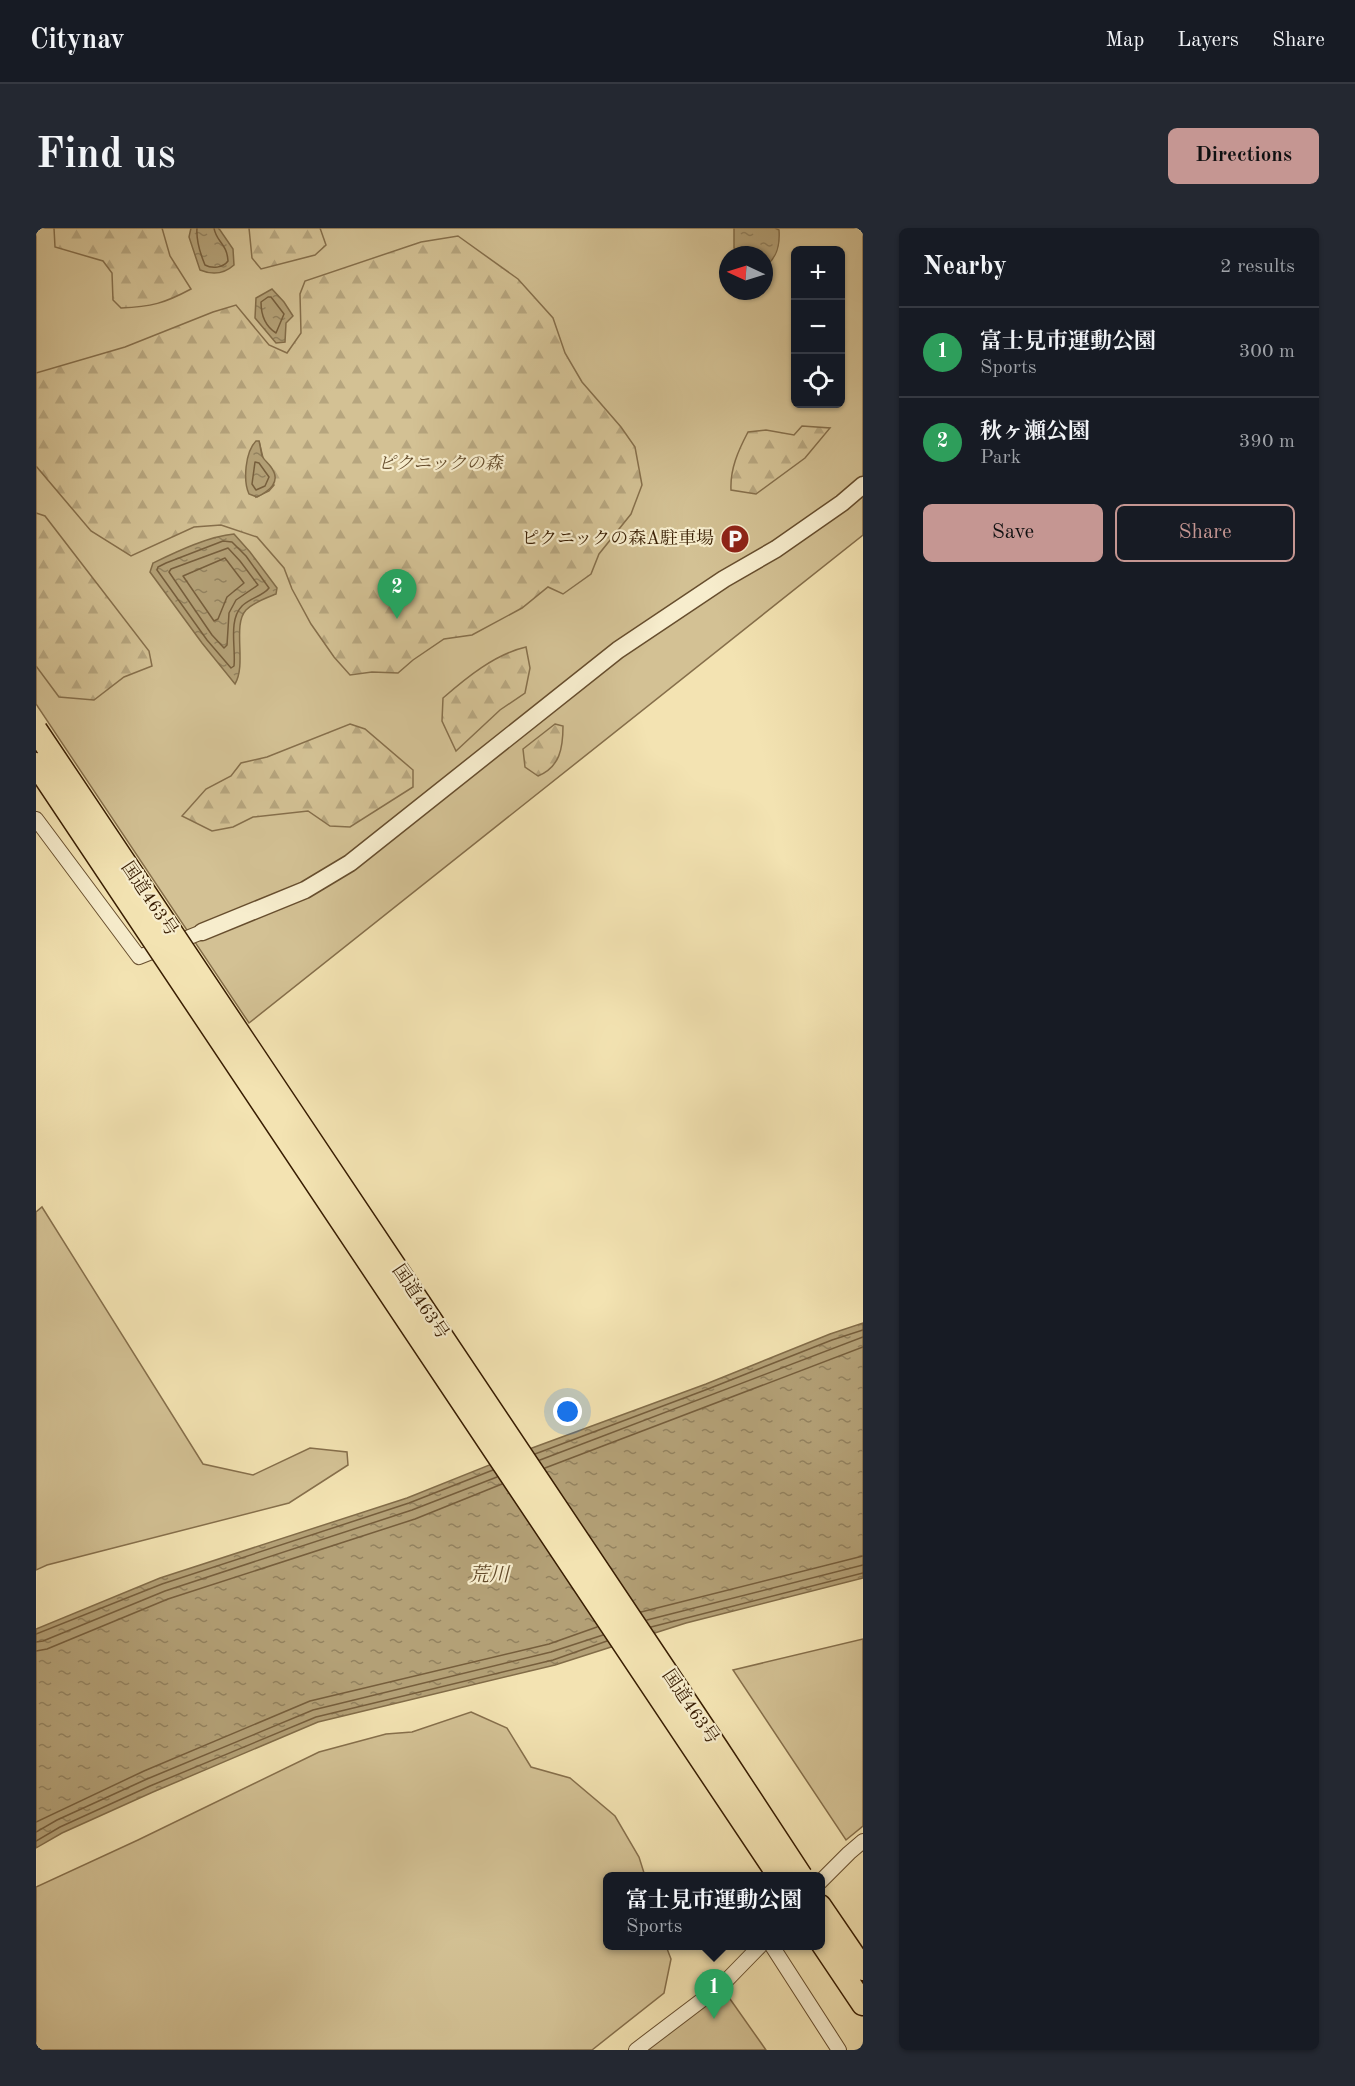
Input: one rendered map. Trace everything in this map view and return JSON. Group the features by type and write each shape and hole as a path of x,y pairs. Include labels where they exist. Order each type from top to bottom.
{"highway":[{"name":"国道463号","path":"36,730 798,1872"},
{"name":"国道463号","path":"36,764 776,1872"},
{"path":"825,1913 863,1969"},
{"path":"825,1947 863,2004"}],"street":[{"path":"36,819 139,957 202,932 305,890 350,863 618,650 724,579 776,549 842,503 863,485"},
{"path":"825,1877 863,1841"},
{"path":"636,2050 723,1983 756,1950"},
{"path":"775,1950 839,2050"}],"green space":[{"path":"36,228 863,228 863,535 249,1023 36,704"},
{"path":"54,228 162,228 170,256 191,289 157,303 121,308 113,300 112,273 103,261 55,247"},
{"path":"249,228 320,228 326,245 315,255 261,269 252,258"},
{"name":"ピクニックの森","path":"458,236 518,279 553,318 565,353 582,382 635,447 642,485 631,514 599,554 591,574 563,594 548,587 522,608 472,635 444,639 398,673 372,672 350,675 311,624 292,589 284,568 257,537 221,525 194,527 131,556 91,531 36,466 36,373 125,347 236,305 269,345 287,353 301,333 300,294 305,281 421,242","holes":["259,441 274,485 269,491 256,497"]},
{"path":"802,426 830,428 805,458 756,494 731,490 735,460 748,432 766,430 794,435"},
{"path":"36,513 45,516 149,651 152,666 124,677 94,700 59,697 36,666"},
{"path":"526,647 530,668 525,693 500,710 456,751 442,721 443,698 492,661"},
{"path":"350,724 365,729 413,770 413,787 350,827 330,826 308,811 253,817 233,827 212,831 182,816 206,789 231,776 241,763 267,757"},
{"path":"555,724 563,726 559,756 551,767 538,776 525,767 523,749"},
{"path":"42,1207 203,1464 253,1475 310,1448 347,1452 348,1465 289,1503 47,1565 36,1570 36,1212"},
{"path":"863,1639 863,1826 846,1840 733,1670"},
{"path":"471,1712 507,1728 531,1767 570,1778 615,1816 639,1857 644,1872 603,1872 603,1950 668,1950 671,1959 664,1993 592,2050 36,2050 36,1887 319,1752 386,1734 412,1732"},
{"path":"723,1989 766,2050 645,2050"}],"water":[{"path":"191,228 218,228 233,249 234,265 218,273 200,270 189,237"},
{"path":"734,228 775,228 779,230 778,249 773,259 773,246 734,246"},
{"path":"272,289 293,316 286,323 285,342 276,343 255,318 256,298"},
{"path":"256,441 259,441 262,456 271,467 275,477 275,482 270,489 257,497 249,494 246,474 249,452"},
{"path":"234,534 277,588 276,594 260,600 246,610 242,617 240,666 235,684 150,572 153,563 172,554 203,541"},
{"name":"荒川","path":"863,1323 863,1578 686,1623 555,1665 318,1722 153,1792 62,1833 36,1848 36,1629 160,1578 407,1498 532,1448"}],"place":[{"name":"ピクニックの森A駐車場","path":"735,539"},
{"name":"秋ヶ瀬公園","path":"397,619"},
{"name":"富士見市運動公園","path":"714,2019"}]}
